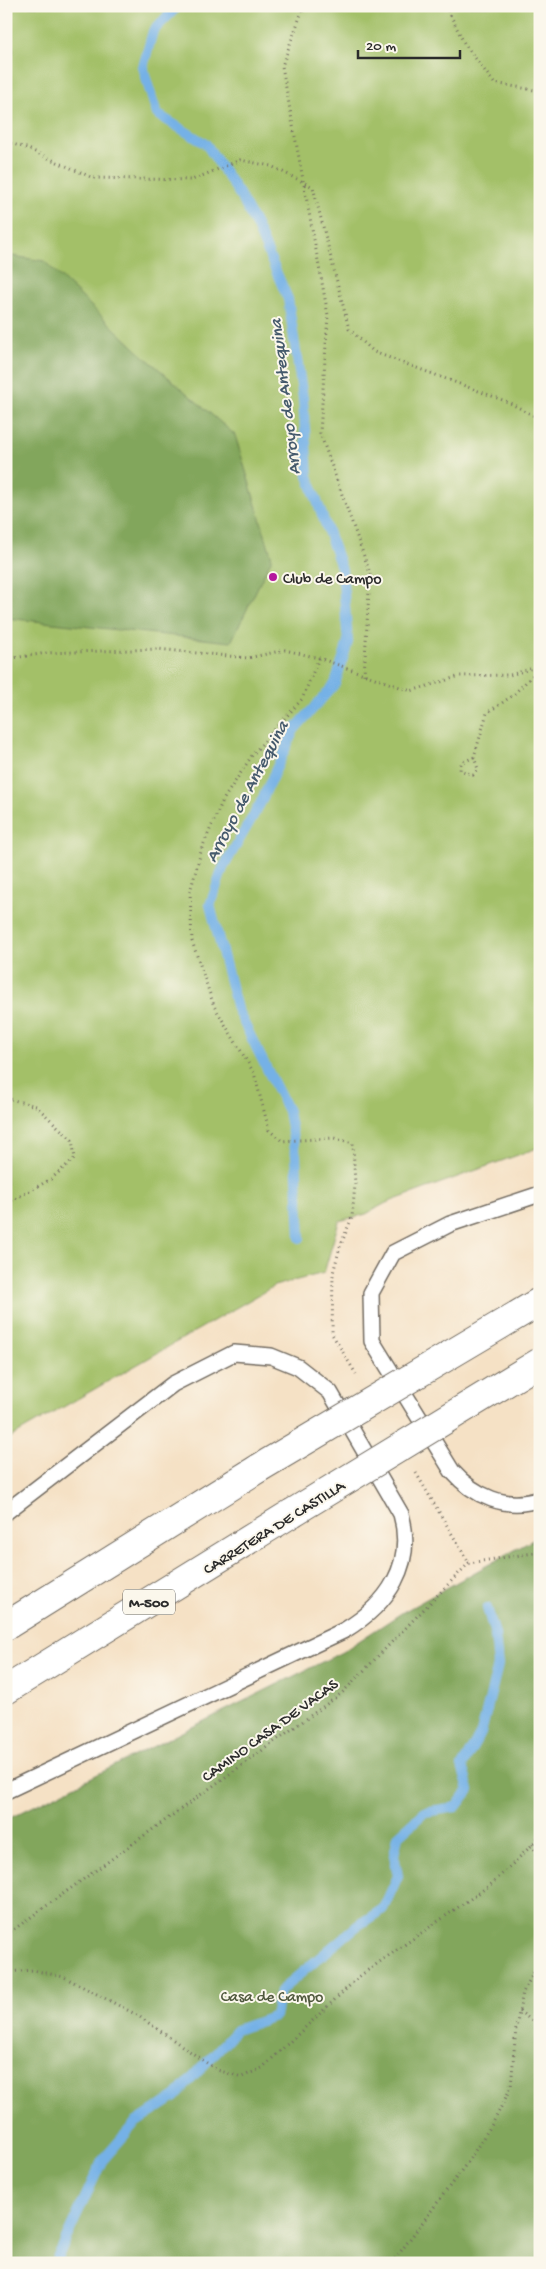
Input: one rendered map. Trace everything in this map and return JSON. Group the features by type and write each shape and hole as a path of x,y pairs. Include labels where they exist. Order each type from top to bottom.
{"highway":[{"path":"6,1626 259,1468 539,1301"},
{"name":"CARRETERA DE CASTILLA","path":"6,1690 540,1362"}],"lane":[{"path":"540,1194 450,1224 393,1253 371,1293 372,1341 452,1471 465,1486 484,1497 504,1502 530,1502 540,1499"},
{"path":"6,1512 172,1384 234,1353 271,1356 298,1367 330,1392 401,1514 406,1531 404,1553 398,1573 389,1592 377,1607 363,1619 345,1630 6,1791"}],"path":[{"path":"304,6 282,66 328,315 320,433 370,573 364,676"},
{"path":"446,6 464,43 494,83 540,91"},
{"path":"6,142 26,148 93,178 192,180 240,160 271,166 304,182 313,187 350,329 374,352 508,402 540,419"},
{"path":"6,659 47,653 157,649 248,658 285,650 319,658 364,676 411,691 460,676 510,675 540,667"},
{"path":"319,658 302,699 253,754 223,800 202,848 190,892 192,941 214,1006 254,1073 269,1130 282,1141 334,1138 353,1142 355,1185 352,1217"},
{"path":"474,757 462,763 460,770 472,775 478,769 474,757 487,713 512,696 540,667"},
{"path":"6,1098 36,1106 72,1140 75,1158 52,1179 6,1204"},
{"name":"CAMINO CASA DE VACAS","path":"6,1935 342,1693 469,1563 540,1552"},
{"path":"6,1972 33,1970 64,1977 137,2015 217,2070 242,2077 262,2068 361,1975 493,1883 534,1844 540,1835"},
{"path":"534,1844 540,1867"},
{"path":"392,2263 466,2163 494,2121 511,2087 519,2011 523,1992 540,1961"},
{"path":"519,2011 540,2027"}],"green space":[{"name":"Club de Campo","path":"6,6 540,6 540,1147 386,1203 366,1214 339,1221 324,1273 274,1286 6,1440"},
{"path":"6,6 8,6 13,52 6,60"},
{"path":"6,255 44,261 138,351 235,435 272,558 231,642 6,618"},
{"name":"Casa de Campo","path":"540,1536 540,2263 6,2263 6,1820 342,1652 403,1612"}],"waterway":[{"name":"Arroyo de Antequina","path":"178,6 153,31 143,67 148,85 157,114 206,144 238,192 256,225 288,299 303,398 308,476 342,570 348,642 335,684 294,730 260,804 223,868 210,905 237,1009 288,1111 296,1155 300,1238"},
{"name":"Arroyo de Antequina","path":"55,2263 102,2161 135,2123 175,2097 236,2030 275,2016 280,1991 357,1926 383,1909 398,1876 394,1855 398,1836 425,1812 456,1807 469,1790 462,1766 481,1733 498,1665 495,1634 487,1608"}],"place":[{"name":"Club de Campo","path":"273,577"}]}
